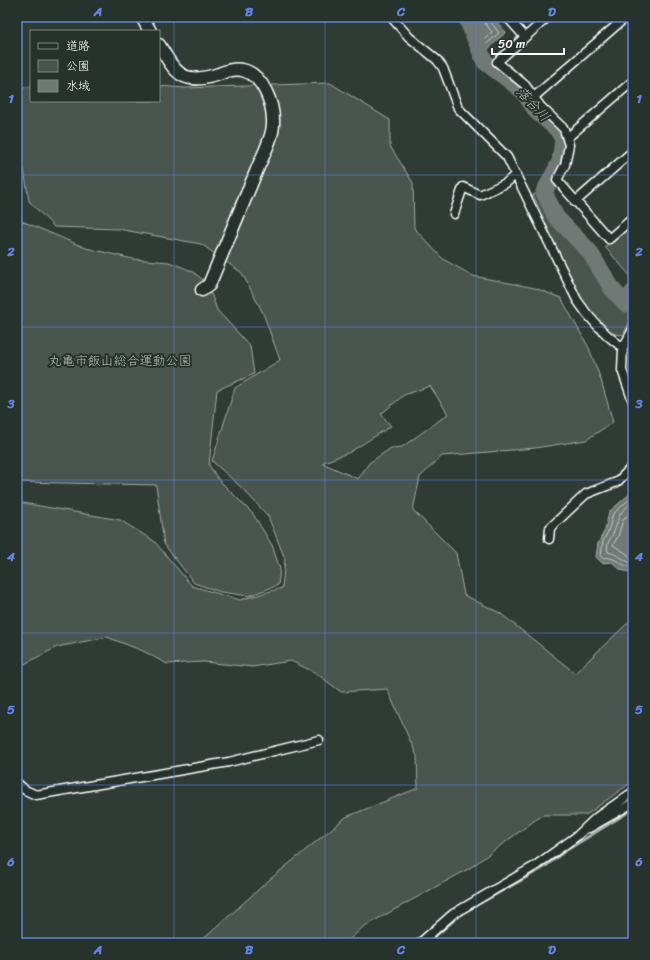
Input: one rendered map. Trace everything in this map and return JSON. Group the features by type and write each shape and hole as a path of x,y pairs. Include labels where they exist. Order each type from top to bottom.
{"street":[{"path":"142,17 149,30"},
{"path":"391,17 409,37 437,60 443,68 458,108 502,151 516,174 577,300 597,327 623,348"},
{"path":"508,17 525,37"},
{"path":"548,17 497,62 525,85 541,107 564,129 570,145 565,165 557,180 575,202 609,239 633,218"},
{"path":"534,98 626,17"},
{"path":"160,47 174,70 186,77 198,80 230,69 243,70 256,76 266,92 272,107 273,125 265,149 209,285 202,290"},
{"path":"567,138 633,81"},
{"path":"575,202 633,151"},
{"path":"454,214 463,187 480,195 506,183 516,174"},
{"path":"633,329 623,348 622,370 633,402"},
{"path":"549,539 550,528 586,494 617,482 633,466"},
{"path":"17,783 24,790 36,795 229,762 319,740"},
{"path":"420,943 453,914 535,866 584,830 597,817 633,792"},
{"path":"584,830 601,823 633,804"}],"green space":[{"path":"330,83 390,120 390,146 413,183 414,228 443,259 473,276 535,288 561,298 589,348 601,380 613,422 586,440 535,448 442,456 420,477 413,510 456,553 464,595 500,613 575,673 633,618 633,781 586,815 542,815 470,868 363,927 346,943 199,943 269,880 346,817 418,788 417,756 387,689 341,692 316,673 291,661 252,667 204,662 167,664 143,651 107,637 57,647 17,668 17,502 120,520 154,541 192,586 240,600 282,588 285,559 268,516 242,488 212,461 235,388 280,360 263,313 242,273 201,244 118,229 54,227 29,201 24,169 17,158 17,95 23,88 30,86 30,102 160,102 160,86 185,88","holes":["430,386 448,414 402,447 391,448 369,463 358,479 322,463 350,452 391,426 381,414 404,395"]},
{"path":"542,192 554,218 588,254 613,292 627,307 633,297 633,315 623,335 607,333 580,299 533,195"},
{"name":"丸亀市飯山総合運動公園","path":"17,219 86,248 133,259 169,262 192,271 203,280 212,296 217,310 250,346 254,374 217,390 209,465 218,479 253,514 272,545 280,569 278,585 249,596 221,592 194,583 164,544 156,485 17,482"},
{"path":"633,223 633,279 605,247"}],"water":[{"path":"463,17 492,17 506,32 481,56"},
{"path":"633,491 633,573 621,570 612,562 602,563 596,557 598,543 605,530 609,512"}],"waterway":[{"name":"落合川","path":"466,17 485,62 523,91 537,112 557,129 563,139 560,162 544,192 556,217 589,251 613,290 626,304 633,292"},
{"path":"427,943 462,913 543,868 562,853 633,809"}]}
